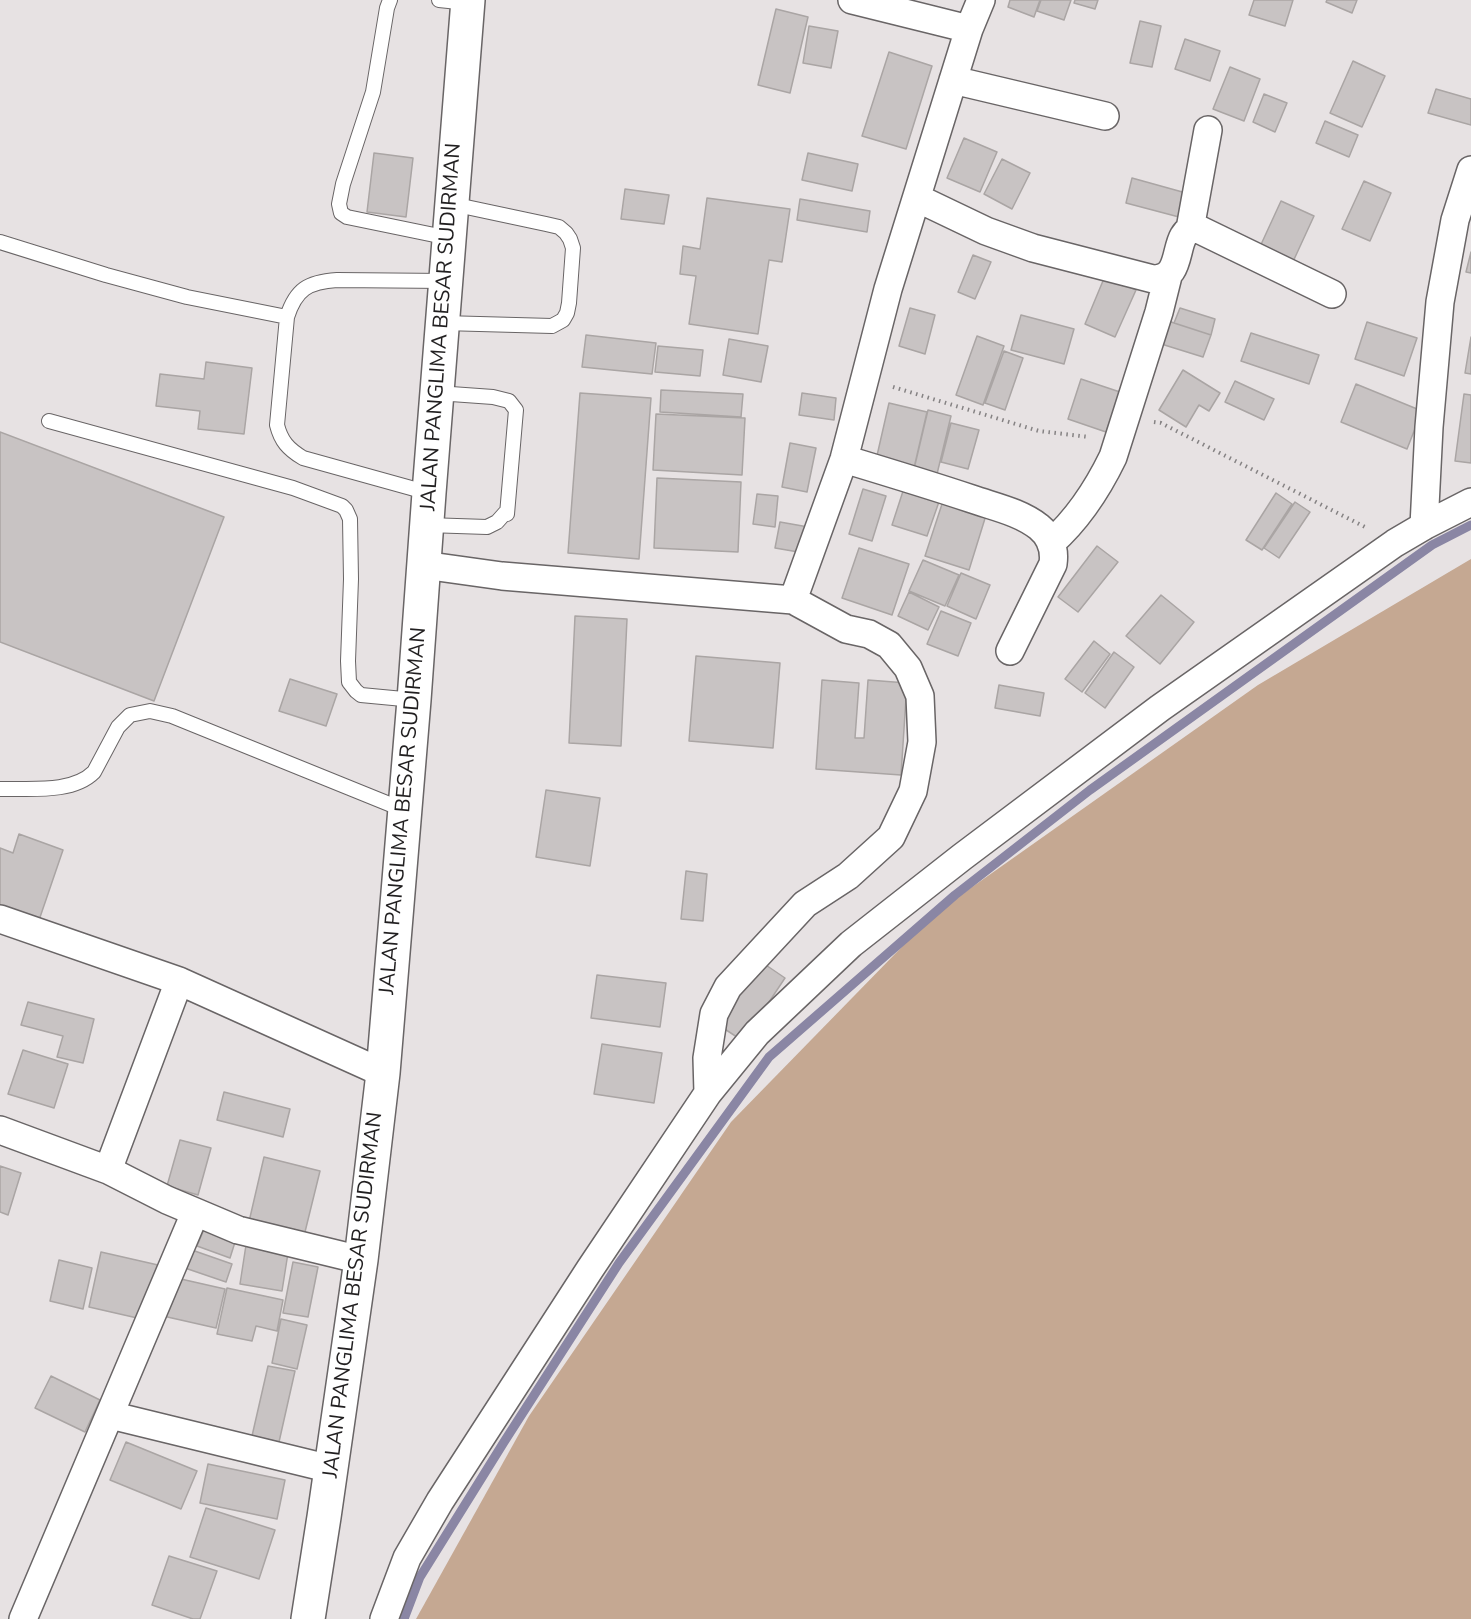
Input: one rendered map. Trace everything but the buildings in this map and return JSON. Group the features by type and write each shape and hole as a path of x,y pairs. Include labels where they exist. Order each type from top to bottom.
{"main road":[{"name":"JALAN PANGLIMA BESAR SUDIRMAN","path":"308,1619 332,1469 361,1260 383,1073 452,204 458,1"}],"street":[{"path":"852,0 895,5 969,29"},
{"path":"793,600 844,459 888,289 969,29 981,0"},
{"path":"953,80 1105,116"},
{"path":"917,198 986,231 1034,248 1160,279 1167,276 1173,269 1182,240 1190,229 1208,130"},
{"path":"1424,526 1440,302 1455,220 1471,170"},
{"path":"1190,229 1196,228 1332,294"},
{"path":"1051,543 1075,519 1113,458 1159,312 1167,276"},
{"path":"844,459 1020,515 1040,528 1051,543 1054,555 1053,564 1010,651"},
{"path":"384,1619 407,1558 440,1501 590,1269 708,1093 757,1033 851,945 962,857 1160,708 1395,543 1471,502"},
{"path":"423,565 502,576 793,600 846,629 869,634 888,645 908,668 920,696 922,742 913,791 891,837 848,876 805,904 728,987 714,1014 707,1058 708,1093"},
{"path":"0,919 179,981 383,1073"},
{"path":"108,1170 179,981"},
{"path":"0,1130 108,1170 195,1213 238,1230 361,1260"},
{"path":"23,1619 195,1213"},
{"path":"110,1415 332,1469"}],"lane":[{"path":"390,0 373,92 343,184 339,208 341,213 347,217 449,238"},
{"path":"442,323 552,326 565,317 569,303 573,248 564,230 452,204"},
{"path":"0,242 164,291 287,318"},
{"path":"429,493 303,458 287,447 277,425 287,318 291,303 298,294 307,287 322,281 446,281"},
{"path":"427,525 487,526 497,522 505,513 507,514 516,410 509,401 493,397 437,393"},
{"path":"50,421 293,488 342,506 350,519 349,682 361,695 414,700"},
{"path":"0,789 55,788 88,778 94,772 118,727 125,719 130,715 150,711 172,717 404,810"}],"shaded area":[{"path":"1471,559 1471,1619 416,1619 529,1416 731,1122 934,914 1258,685"}],"waterway":[{"path":"404,1619 420,1577 619,1263 769,1057 955,895 1090,790 1432,545 1471,525"}]}
